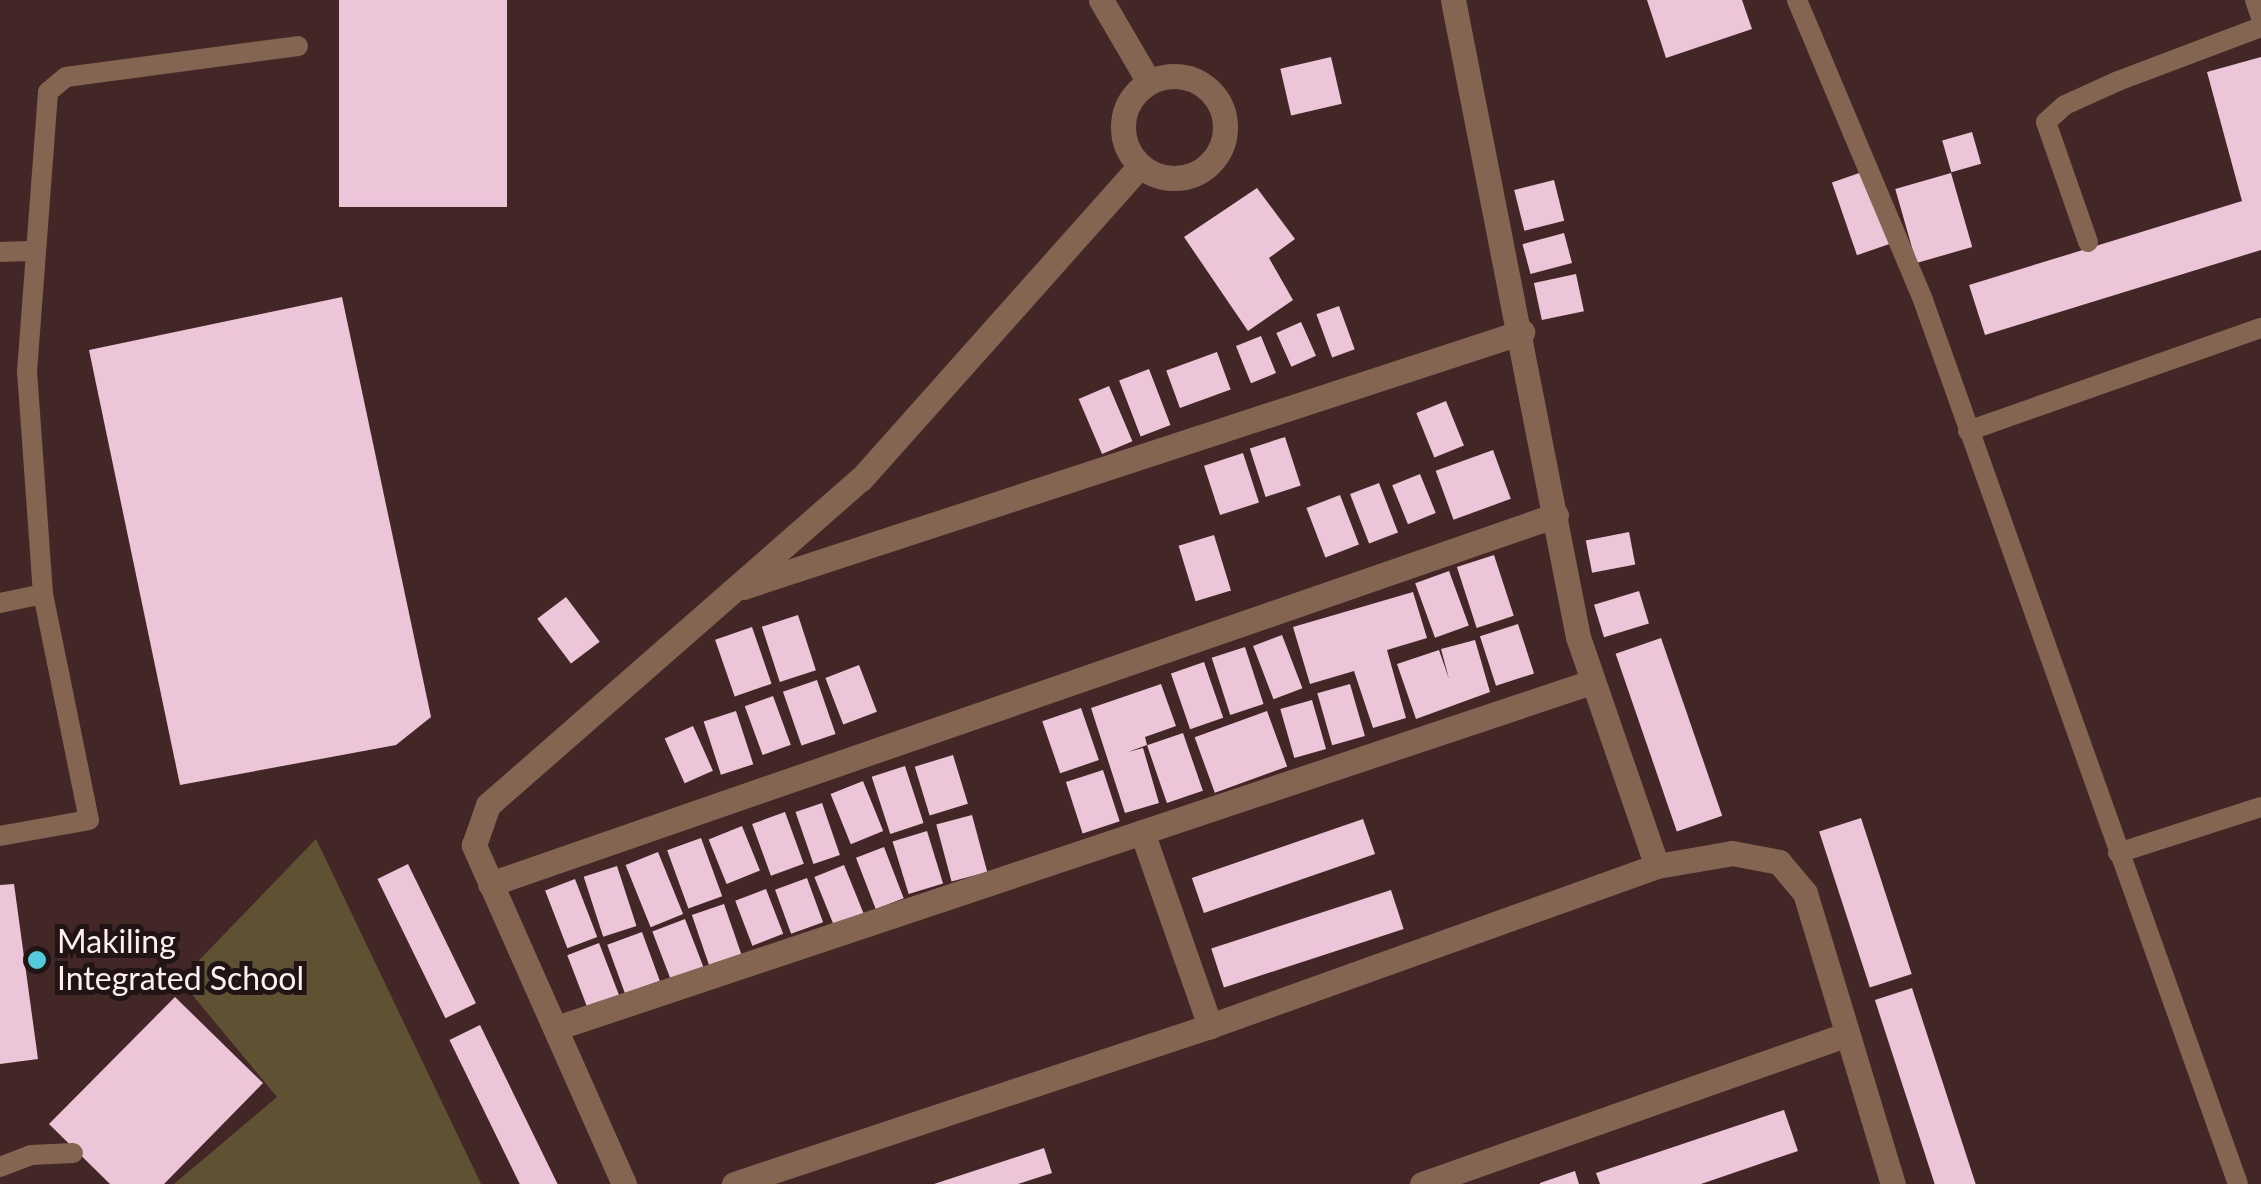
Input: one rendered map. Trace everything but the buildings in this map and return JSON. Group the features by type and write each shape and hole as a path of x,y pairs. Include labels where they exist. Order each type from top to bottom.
{"street":[{"path":"1101,0 1149,82"},
{"path":"1453,0 1591,682 1657,866"},
{"path":"1165,76 1198,82 1221,106 1225,123 1216,156 1204,168 1172,178 1140,166 1130,154 1122,122 1127,106 1149,82 1165,76"},
{"path":"624,1184 474,845 488,805 861,479 1140,166"},
{"path":"728,592 1522,332"},
{"path":"490,884 1556,516"},
{"path":"556,1028 1591,682"},
{"path":"1142,832 1210,1026"},
{"path":"734,1184 1210,1026 1657,866 1732,852 1779,862 1805,893 1893,1184"},
{"path":"1422,1184 1845,1034"}],"lane":[{"path":"2254,0 2261,17"},
{"path":"1804,3 1923,300 2238,1184"},
{"path":"2088,242 2046,122 2065,105 2118,81 2261,27"},
{"path":"0,836 89,820 43,594 27,372 48,92 66,77 298,46"},
{"path":"0,252 35,251"},
{"path":"1968,431 2261,328"},
{"path":"0,603 43,594"},
{"path":"2118,854 2261,807"},
{"path":"0,1167 31,1155 72,1153"}],"shaded area":[{"path":"316,839 481,1184 174,1184 277,1097 180,980"}],"place":[{"name":"Makiling Integrated School","path":"37,960"}]}
